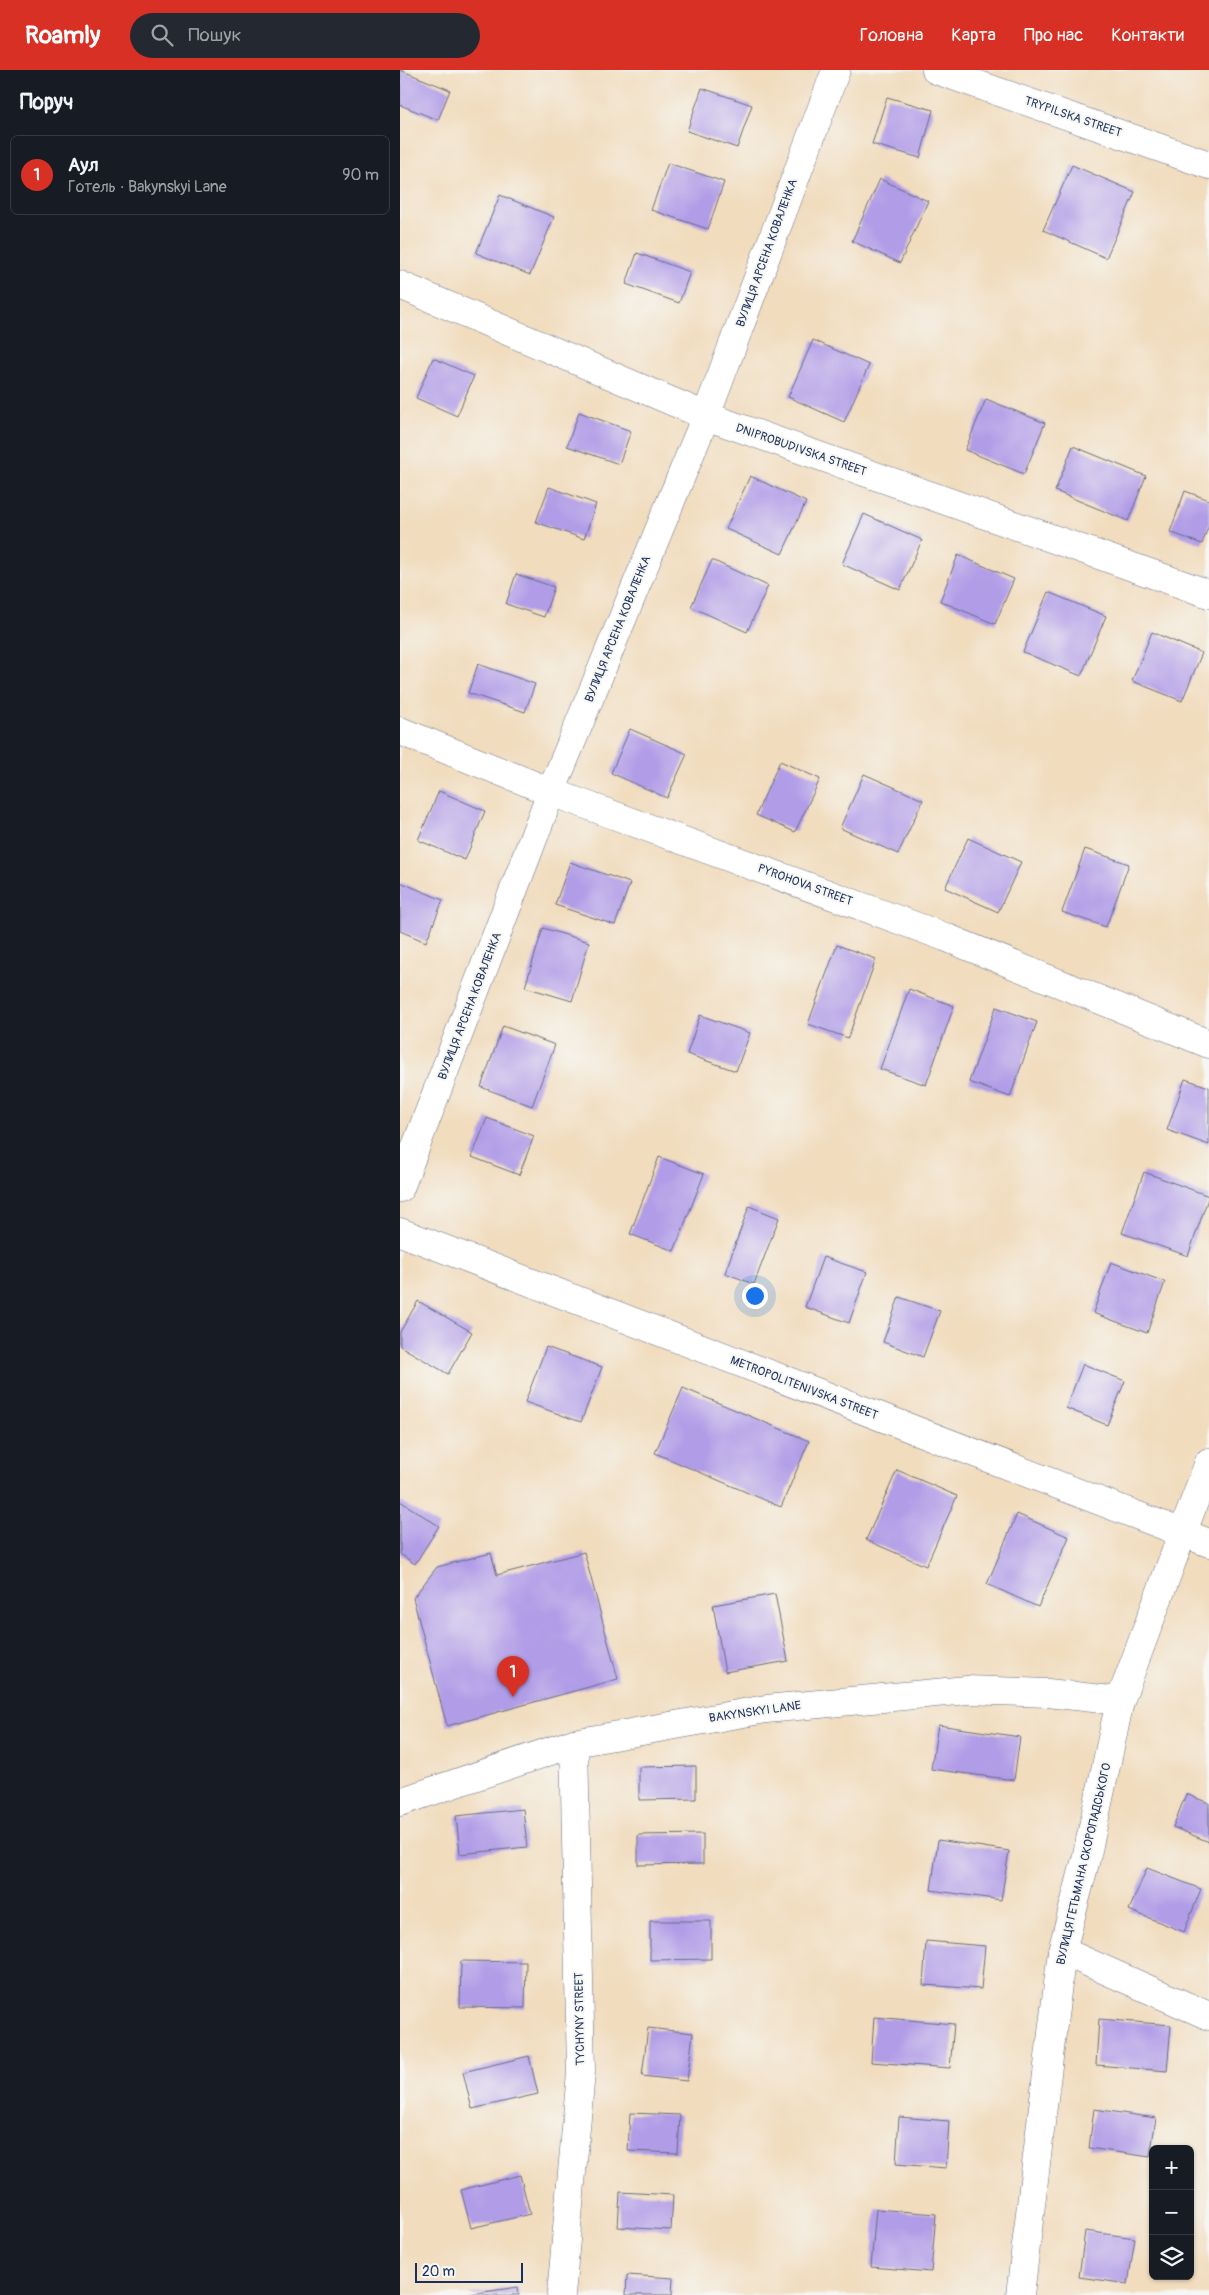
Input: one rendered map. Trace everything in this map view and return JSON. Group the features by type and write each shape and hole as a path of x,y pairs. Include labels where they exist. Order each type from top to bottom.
{"street":[{"name":"ВУЛИЦЯ АРСЕНА КОВАЛЕНКА","path":"400,1188 551,792 706,416 836,70"},
{"name":"TRYPILSKA STREET","path":"936,70 1209,165"},
{"name":"DNIPROBUDIVSKA STREET","path":"400,285 706,416 1209,594"},
{"name":"PYROHOVA STREET","path":"400,730 551,792 945,936 1209,1044"},
{"name":"METROPOLITENIVSKA STREET","path":"400,1232 1209,1543"},
{"name":"ВУЛИЦЯ ГЕТЬМАНА СКОРОПАДСЬКОГО","path":"1020,2295 1062,1951 1086,1859 1120,1700 1209,1462"},
{"name":"BAKYNSKYI LANE","path":"400,1802 574,1743 766,1709 967,1690 1048,1693 1120,1700"},
{"name":"TYCHYNY STREET","path":"561,2295 581,2072 574,1743"},
{"path":"1062,1951 1209,2016"}],"building":[{"path":"400,70 450,90 438,120 400,105"},
{"path":"702,88 752,105 737,148 687,131"},
{"path":"887,97 933,110 920,158 872,144"},
{"path":"668,163 724,182 708,229 651,210"},
{"path":"1072,165 1135,192 1106,258 1043,230"},
{"path":"880,179 928,201 900,263 852,241"},
{"path":"500,195 554,217 530,275 476,253"},
{"path":"637,253 690,272 679,303 626,284"},
{"path":"813,340 869,365 844,422 788,397"},
{"path":"433,358 474,376 457,416 416,398"},
{"path":"986,399 1045,423 1024,474 965,450"},
{"path":"579,412 631,431 619,464 567,446"},
{"path":"1073,446 1146,476 1128,521 1055,491"},
{"path":"750,476 806,502 782,554 726,529"},
{"path":"549,487 596,504 584,539 536,522"},
{"path":"1185,491 1209,500 1209,525 1202,544 1170,532"},
{"path":"864,514 922,540 900,590 842,564"},
{"path":"958,555 1014,579 995,624 940,601"},
{"path":"712,560 768,586 747,632 691,607"},
{"path":"516,574 554,587 544,617 506,604"},
{"path":"1048,592 1106,616 1081,676 1023,652"},
{"path":"1152,632 1202,653 1182,701 1132,681"},
{"path":"478,664 535,684 525,712 468,693"},
{"path":"630,729 687,754 667,798 611,773"},
{"path":"780,761 820,779 795,832 756,815"},
{"path":"864,774 923,800 898,854 840,828"},
{"path":"439,791 485,811 465,860 418,840"},
{"path":"968,838 1021,862 998,912 945,888"},
{"path":"1085,849 1129,864 1106,927 1062,912"},
{"path":"570,862 630,883 615,925 555,905"},
{"path":"400,882 443,900 426,942 400,931"},
{"path":"543,928 589,942 572,1001 525,987"},
{"path":"837,945 876,959 848,1038 808,1024"},
{"path":"909,989 954,1006 926,1085 880,1069"},
{"path":"996,1007 1037,1022 1010,1097 969,1082"},
{"path":"700,1015 750,1033 736,1071 687,1054"},
{"path":"503,1026 555,1045 532,1106 481,1087"},
{"path":"1185,1079 1209,1087 1209,1145 1167,1130"},
{"path":"487,1118 534,1136 519,1175 472,1157"},
{"path":"659,1157 704,1174 674,1251 630,1234"},
{"path":"1144,1172 1209,1196 1188,1256 1122,1233"},
{"path":"749,1206 779,1218 754,1284 725,1273"},
{"path":"823,1257 867,1272 849,1323 805,1307"},
{"path":"1111,1262 1165,1282 1147,1333 1093,1313"},
{"path":"899,1297 940,1311 923,1357 883,1342"},
{"path":"418,1301 472,1332 448,1374 400,1346 400,1332"},
{"path":"546,1347 602,1367 581,1422 525,1402"},
{"path":"1083,1364 1125,1381 1107,1425 1066,1408"},
{"path":"683,1388 809,1441 781,1507 655,1453"},
{"path":"897,1470 957,1496 926,1566 866,1540"},
{"path":"400,1501 439,1526 415,1564 400,1554"},
{"path":"1017,1514 1069,1537 1038,1607 987,1584"},
{"path":"584,1552 618,1679 447,1726 413,1598 437,1567 491,1553 497,1575"},
{"path":"775,1594 788,1661 725,1672 713,1605"},
{"path":"938,1725 1020,1737 1014,1780 931,1769"},
{"path":"696,1766 696,1799 639,1800 639,1767"},
{"path":"1186,1794 1209,1803 1209,1842 1173,1827"},
{"path":"523,1809 527,1847 460,1854 456,1816"},
{"path":"703,1834 703,1864 638,1865 638,1835"},
{"path":"938,1840 1009,1851 1001,1900 931,1890"},
{"path":"1147,1868 1201,1889 1184,1932 1129,1910"},
{"path":"650,1921 711,1921 711,1959 650,1960"},
{"path":"926,1941 985,1946 981,1989 923,1985"},
{"path":"461,1961 526,1962 525,2008 460,2007"},
{"path":"874,2017 954,2024 950,2068 871,2062"},
{"path":"1099,2019 1171,2025 1167,2071 1096,2065"},
{"path":"648,2028 693,2033 687,2081 642,2076"},
{"path":"529,2056 538,2094 472,2109 463,2072"},
{"path":"1094,2109 1156,2118 1152,2145 1149,2145 1149,2157 1089,2148"},
{"path":"630,2113 680,2115 678,2153 628,2151"},
{"path":"899,2117 949,2121 946,2168 896,2164"},
{"path":"520,2175 530,2214 471,2228 461,2190"},
{"path":"620,2192 673,2195 671,2230 618,2227"},
{"path":"876,2209 936,2214 931,2272 871,2267"},
{"path":"1085,2231 1135,2238 1128,2284 1079,2277"},
{"path":"627,2275 673,2278 672,2295 626,2295"},
{"path":"518,2287 519,2295 470,2295 470,2294"}],"place":[{"name":"Аул","path":"513,1697"}]}
